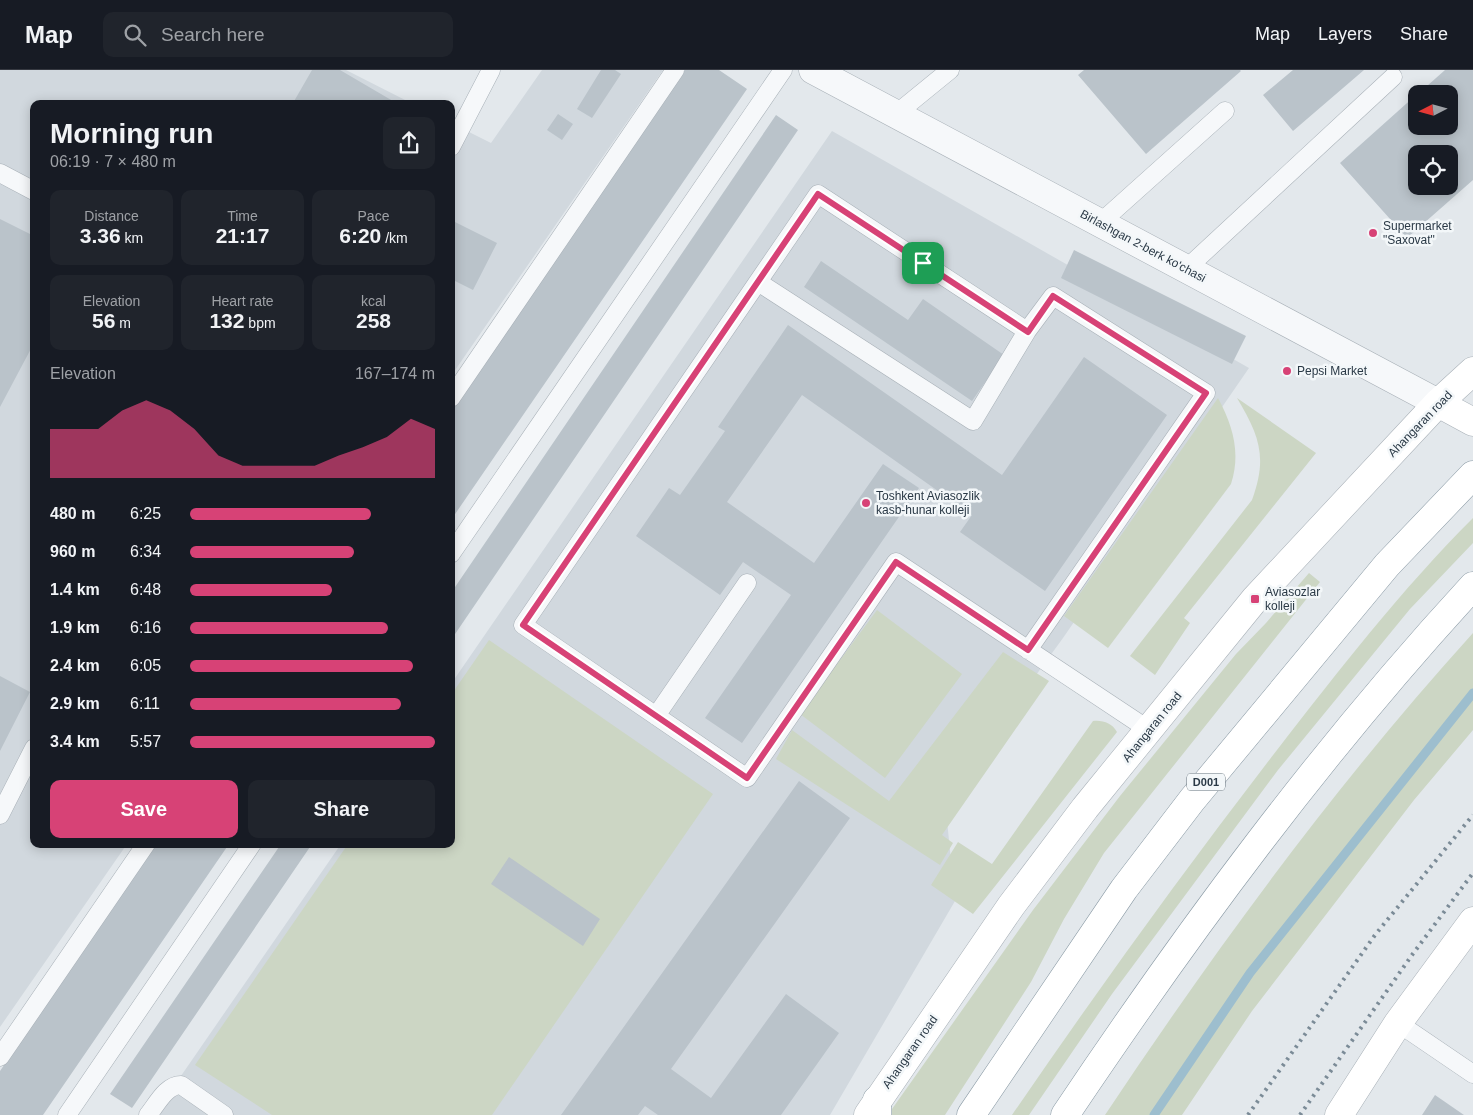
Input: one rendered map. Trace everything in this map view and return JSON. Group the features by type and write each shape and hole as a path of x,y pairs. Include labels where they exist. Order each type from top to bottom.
{"main road":[{"name":"Ahangaran road","path":"874,1110 1011,906 1085,808 1255,600 1438,403 1473,371"},
{"name":"Birlashgan 2-berk ko'chasi","path":"1438,403 1473,422"},
{"name":"D001","path":"971,1115 1124,889 1192,800 1387,565 1473,475"},
{"path":"1065,1115 1114,1041 1258,845 1342,736 1418,646 1473,586"},
{"path":"1339,1115 1398,1023 1473,921"}],"street":[{"name":"Birlashgan 2-berk ko'chasi","path":"813,70 1438,403"}],"lane":[{"path":"455,140 491,70"},
{"path":"455,392 675,70"},
{"path":"455,548 783,70"},
{"path":"896,114 950,70"},
{"path":"1186,269 1392,76"},
{"path":"1100,223 1225,111"},
{"path":"0,173 30,188"},
{"path":"1028,332 818,194 523,625 747,778 896,562 1149,730"},
{"path":"758,282 973,421 1028,332 1053,296 1206,393 1028,650"},
{"path":"656,716 747,583"},
{"path":"0,815 30,756"},
{"path":"0,1058 143,848"},
{"path":"66,1115 249,848"},
{"path":"1398,1023 1473,1074"},
{"path":"148,1115 168,1089 174,1085 181,1084 224,1115"}],"shaded area":[{"path":"0,70 346,70 405,100 30,100 30,848 124,848 0,1027"},
{"path":"542,70 663,70 455,370 455,125 491,143"},
{"name":"Toshkent Aviasozlik kasb-hunar kolleji","path":"832,131 1249,368 1063,638 945,800 955,901 830,1115 154,1115 338,848 455,848 455,678"}],"green space":[{"path":"1218,398 1228,419 1234,440 1235,461 1231,484 1108,648 1064,616"},
{"path":"1237,398 1316,453 1184,618 1190,623 1155,675 1130,656 1252,500 1257,485 1260,471 1259,447 1251,423"},
{"path":"1473,518 1473,543 1410,609 1278,770 1112,994 1029,1115 1012,1115 1142,931 1277,750 1347,660 1396,602 1446,545"},
{"path":"1309,573 1320,582 1104,853 1064,919 1031,982 945,1115 892,1115 892,1109 1033,910 1120,796 1236,654 1266,623"},
{"path":"877,610 962,674 885,778 800,714"},
{"path":"1473,633 1473,730 1414,800 1252,1011 1182,1115 1105,1115 1147,1052 1280,867 1374,748"},
{"path":"489,640 713,794 492,1115 272,1115 195,1065 345,848 455,848 455,689"},
{"path":"1003,652 1049,681 942,835 953,843 940,865 776,759 792,730 889,801"},
{"path":"1093,721 1107,723 1113,726 1117,732 973,914 931,885 958,842 992,864"}],"building":[{"path":"312,70 340,70 391,100 295,100"},
{"path":"601,70 615,70 621,74 592,118 577,109"},
{"path":"685,70 719,70 747,89 455,514 455,405"},
{"path":"1084,70 1241,71 1146,154 1078,75"},
{"path":"1293,70 1364,70 1293,131 1263,95"},
{"path":"1445,70 1473,70 1473,180 1458,193 1458,145 1408,145 1408,195 1456,195 1407,238 1340,163 1408,102 1408,135 1458,135 1458,85 1428,85"},
{"path":"558,114 573,124 562,140 547,130"},
{"path":"776,115 798,130 455,634 455,587"},
{"path":"0,219 30,234 30,351 0,407"},
{"path":"455,222 497,243 473,290 455,281"},
{"path":"1074,250 1246,336 1232,364 1061,278"},
{"path":"821,261 908,320 923,299 1004,355 972,401 804,287"},
{"path":"788,325 1002,475 1084,357 1167,415 1045,591 960,532 972,515 802,395 727,502 814,563 883,464 919,488 742,743 705,718 791,595 743,562 720,595 636,536 669,488 680,495 725,431 718,427"},
{"path":"0,676 30,692 0,751"},
{"path":"799,781 850,818 671,1069 711,1098 786,994 839,1033 781,1115 658,1115 645,1106 638,1115 561,1115"},
{"path":"152,848 226,848 43,1115 0,1115 0,1071"},
{"path":"278,848 309,848 132,1108 110,1094"},
{"path":"509,857 600,919 583,946 491,884"},
{"path":"1435,1095 1464,1115 1422,1115"}],"waterway":[{"path":"1154,1115 1250,973 1473,693"}],"railway":[{"path":"1248,1115 1375,935 1473,815"},
{"path":"1300,1115 1412,955 1473,873"}],"place":[{"name":"Supermarket \"Saxovat\"","path":"1373,233"},
{"name":"Pepsi Market","path":"1287,371"},
{"name":"Toshkent Aviasozlik kasb-hunar kolleji","path":"866,503"},
{"name":"Aviasozlar kolleji","path":"1255,599"}],"route":[{"path":"818,194 923,263 1028,332 1053,296 1206,393 1028,650 896,562 747,778 523,625 818,194"}]}
